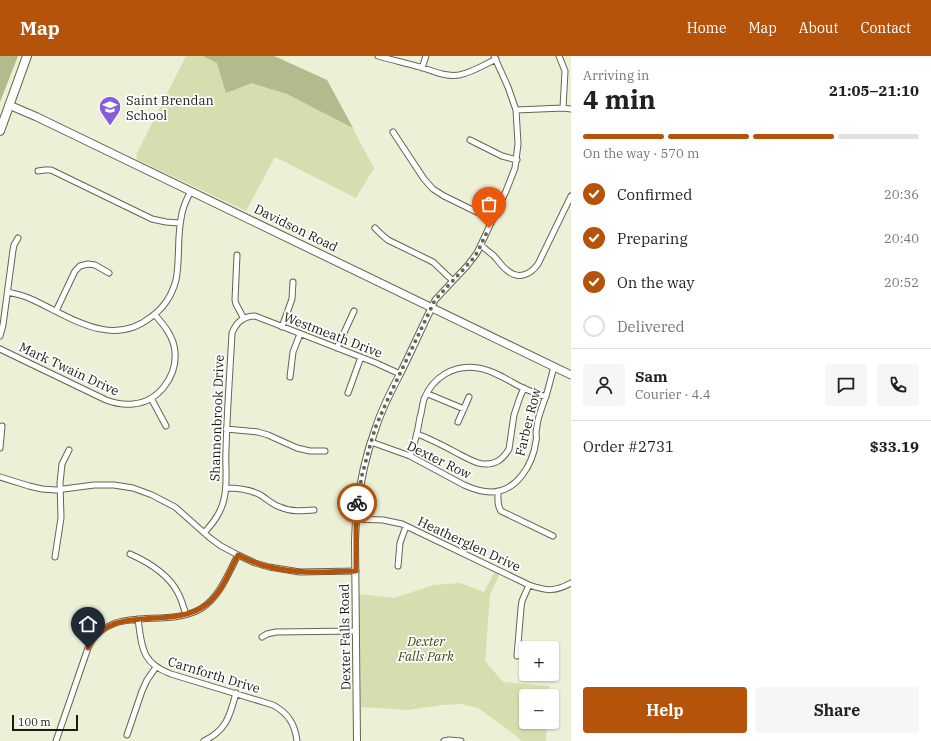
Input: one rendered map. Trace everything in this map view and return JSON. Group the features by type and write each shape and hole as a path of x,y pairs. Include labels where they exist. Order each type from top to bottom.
{"main road":[{"path":"0,131 27,56"},
{"name":"Davidson Road","path":"10,105 38,117 571,375"}],"street":[{"path":"378,56 445,75 459,75 495,58 516,110 518,134 516,160 511,179 481,245 472,260 435,300 432,307"},
{"path":"422,68 426,56"},
{"path":"558,56 565,70 563,108"},
{"path":"516,110 571,109"},
{"path":"393,132 424,179 433,189 493,220"},
{"path":"470,140 502,156 516,160"},
{"path":"38,171 51,170 152,219 180,223"},
{"path":"8,292 29,298 84,324 108,331 127,330 142,323 155,315 164,305 174,288 177,269 180,223 184,205 191,191"},
{"path":"481,245 511,273 515,275 530,273 538,264 571,196"},
{"path":"375,228 388,240 432,262 453,281"},
{"path":"0,336 8,292 13,250 18,238"},
{"path":"237,255 235,300 244,318"},
{"path":"56,311 75,271 80,266 88,264 95,265 109,273"},
{"path":"282,327 292,299 293,282"},
{"name":"Dexter Falls Road","path":"357,741 356,519 360,482 371,442 381,414 432,307"},
{"path":"337,348 354,311"},
{"name":"Mark Twain Drive","path":"0,349 110,402 134,404 151,398 159,393 166,384 173,370 175,359 171,338 155,315"},
{"name":"Westmeath Drive","path":"244,318 250,316 258,318 361,357 400,374"},
{"name":"Shannonbrook Drive","path":"204,533 219,513 224,500 226,488 226,429 232,333 236,326 244,318"},
{"path":"290,377 293,352 300,334"},
{"path":"348,393 361,357"},
{"path":"410,456 417,434 424,400 432,386 440,377 450,371 466,366 487,370 546,397"},
{"name":"Farber Row","path":"498,491 507,488 522,478 532,457 539,418 554,367"},
{"path":"417,434 458,453 469,460 481,464 495,462 507,454 509,449 514,415 524,388"},
{"path":"428,394 464,409"},
{"path":"458,422 469,397"},
{"path":"151,398 166,426"},
{"path":"0,448 2,426"},
{"path":"226,429 258,432 297,448 325,451"},
{"name":"Dexter Row","path":"371,442 410,456 469,487 482,491 498,491"},
{"path":"55,557 61,518 60,490 62,464 64,457 69,450"},
{"path":"0,477 42,489 60,490 94,485 133,488 152,495 175,507 221,546 256,563 269,567 300,572 356,571"},
{"path":"226,488 253,492 261,495 276,506 287,509 299,511 314,510"},
{"path":"498,491 498,503 501,511 553,536"},
{"name":"Heatherglen Drive","path":"356,519 383,520 402,524 529,585 541,589 551,590 561,588 571,583"},
{"path":"398,566 400,543 406,526"},
{"path":"130,554 142,559 170,581 180,595 186,614"},
{"path":"56,741 92,640 102,630 110,625 123,621 174,617 201,609 212,600 222,587 238,555"},
{"path":"517,656 520,608 529,585"},
{"name":"Carnforth Drive","path":"138,619 143,650 148,660 156,667 171,674 269,703 279,708 284,711 294,725 297,741"},
{"path":"262,637 276,632 356,631"},
{"path":"127,735 142,691 147,680 156,667"},
{"path":"204,741 223,728 229,718 236,693"},
{"path":"444,741 461,741"}],"green space":[{"path":"0,56 18,56 0,102"},
{"path":"186,56 274,56 327,80 374,168 356,198 275,157 246,211 136,159 137,153"},
{"path":"203,56 274,56 327,80 353,128 287,94 252,83 226,93 217,63"},
{"name":"Dexter Falls Park","path":"495,571 500,573 490,595 485,661 503,682 550,686 550,689 519,689 519,729 547,729 546,741 522,741 478,708 461,704 408,710 361,707 359,594 394,598 434,585 460,583 484,592"}],"way so far":[{"path":"357,503 362,475 376,426 435,300 472,260 489,228"}],"place":[{"name":"Saint Brendan School","path":"110,126"}],"route":[{"path":"88,648 97,634 110,625 138,619 181,616 201,609 212,600 222,587 238,555 256,563 285,570 300,572 356,571 357,503"}]}
